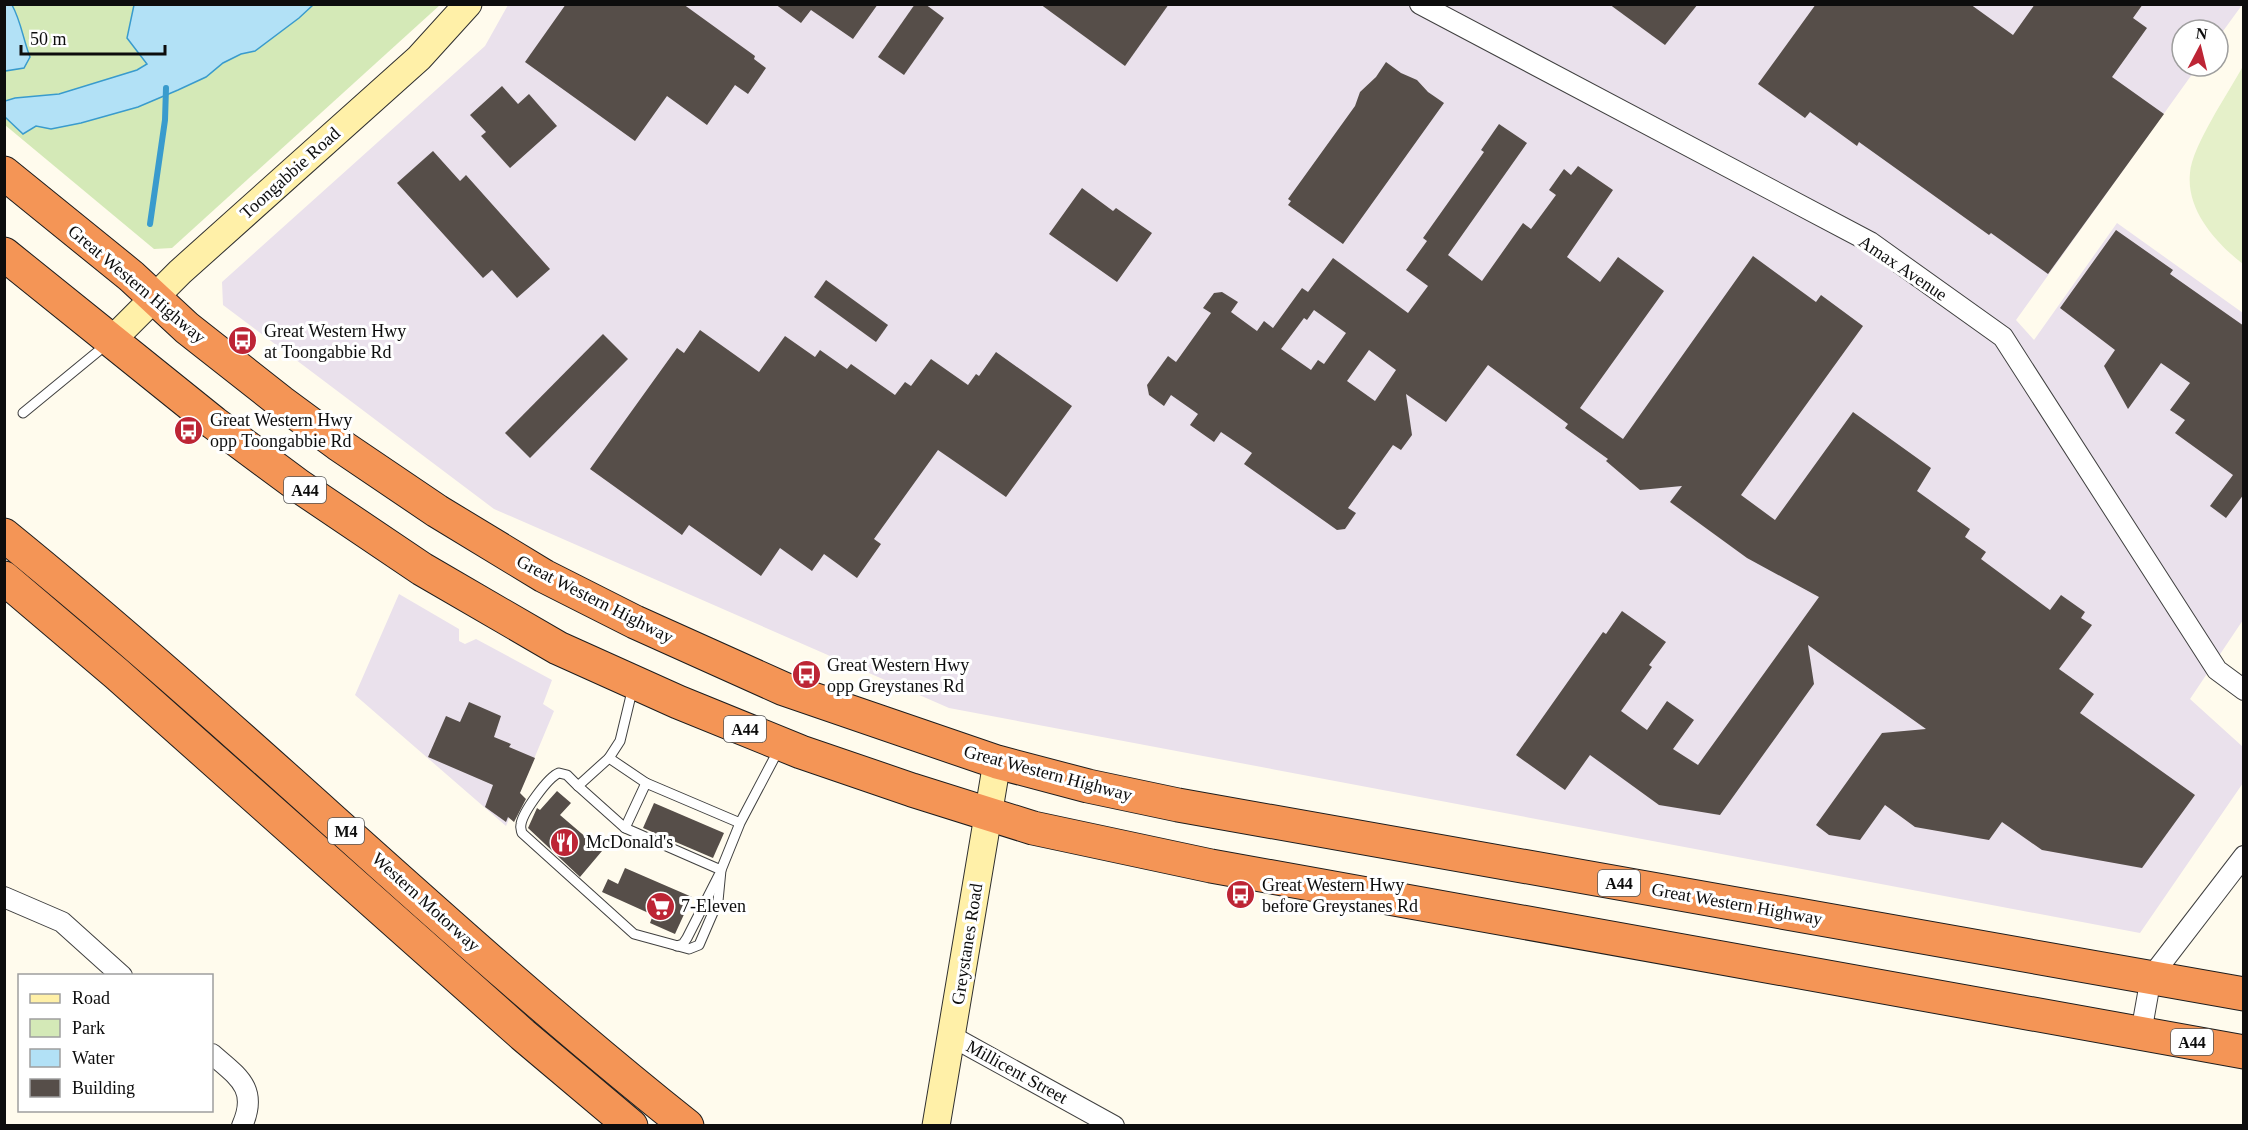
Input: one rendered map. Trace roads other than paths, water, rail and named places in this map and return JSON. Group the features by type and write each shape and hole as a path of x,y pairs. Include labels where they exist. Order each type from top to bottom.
{"highway":[{"name":"Great Western Highway","path":"4,173 131,276 234,365 338,444 484,542 544,576 635,622 784,689 997,762 1088,786 1178,806 2244,994"},
{"name":"A44","path":"4,254 214,423 299,486 422,569 558,648 634,683 781,744 912,790 988,814 1088,841 1211,866 2244,1052"},
{"name":"Western Motorway","path":"4,535 202,704 530,995 621,1073 687,1125"},
{"name":"Western Motorway","path":"4,578 117,674 523,1035 631,1125"}],"main road":[{"name":"Toongabbie Road","path":"111,341 180,273 419,58 468,4"},
{"name":"Greystanes Road","path":"936,1125 997,762"}],"street":[{"name":"Amax Avenue","path":"1420,4 1870,242 2003,337 2217,670 2244,690"},
{"path":"2141,1033 2151,977 2244,856"},
{"path":"4,897 62,922 121,974"},
{"name":"Millicent Street","path":"951,1036 1114,1125"},
{"path":"213,1055 245,1085 249,1099 248,1113 242,1125"}],"lane":[{"path":"23,413 111,341"},
{"path":"578,786 609,758 620,741 634,683"},
{"path":"677,946 687,938 722,870 740,823 781,744"},
{"path":"609,758 646,783 740,823"},
{"path":"563,773 625,828 722,870 718,901 699,945 689,949 634,934 522,833 521,823 524,814 551,777 563,773"},
{"path":"625,828 646,783"}],"water":[{"path":"134,4 313,5 255,51 241,54 223,63 206,77 138,107 51,129 36,126 23,134 5,117 5,101 59,94 137,70 147,64 127,38"},
{"path":"4,5 12,5 20,24 30,57 24,68 5,71"}],"waterway":[{"path":"150,224 165,120 166,88"}],"place":[{"name":"Great Western Hwy at Toongabbie Rd","path":"243,341"},
{"name":"Great Western Hwy opp Toongabbie Rd","path":"189,430"},
{"name":"Great Western Hwy opp Greystanes Rd","path":"806,675"},
{"name":"McDonald's","path":"565,842"},
{"name":"Great Western Hwy before Greystanes Rd","path":"1241,895"},
{"name":"7-Eleven","path":"660,906"}]}
